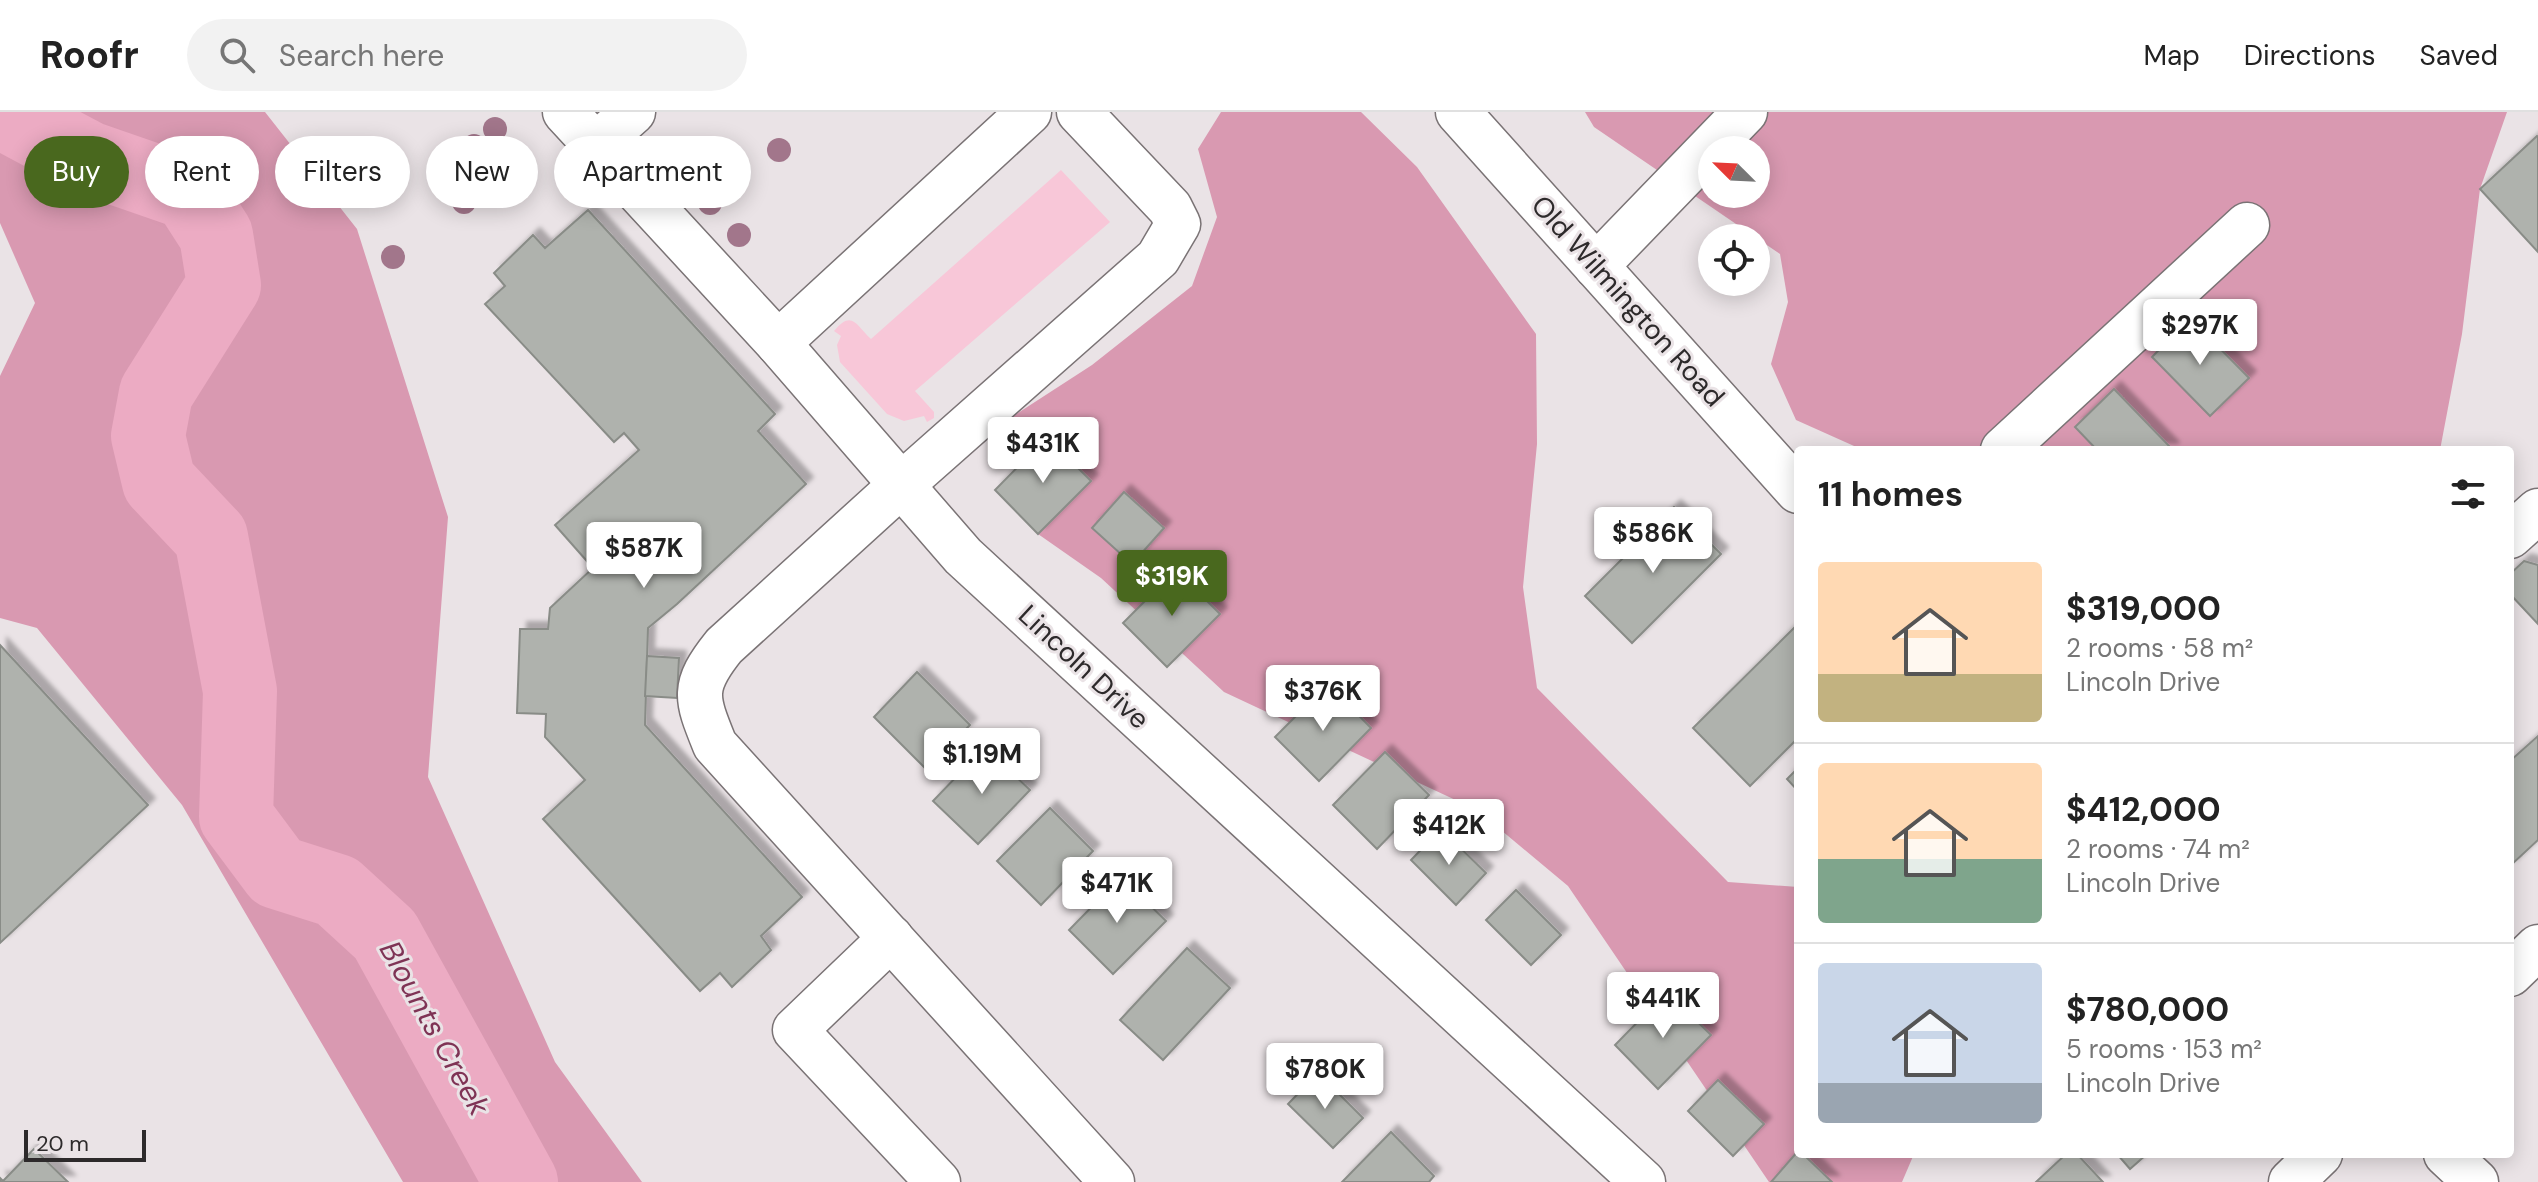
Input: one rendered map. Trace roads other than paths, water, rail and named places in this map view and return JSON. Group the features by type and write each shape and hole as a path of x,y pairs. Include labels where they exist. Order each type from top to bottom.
{"street":[{"name":"Lincoln Drive","path":"565,112 588,136"},
{"path":"606,136 633,112"},
{"path":"778,343 1029,112"},
{"path":"1079,112 1170,208 1178,224 1170,241 1158,258 724,646 705,669 698,691 715,745 1112,1182"},
{"name":"Old Wilmington Road","path":"1458,112 1794,487"},
{"path":"1596,266 1745,112"},
{"name":"Lincoln Drive","path":"654,208 778,343 963,556 1643,1182"},
{"path":"2007,446 2247,225"},
{"path":"2514,532 2538,511"},
{"path":"891,938 795,1030 938,1182"},
{"path":"2514,970 2538,947"},
{"path":"2291,1182 2316,1158"},
{"path":"2450,1158 2476,1182"}],"waterway":[{"name":"Blounts Creek","path":"2,112 88,158 189,193 216,235 224,285 156,393 148,436 159,482 211,537 240,691 236,817 277,872 337,891 385,935 521,1182"}]}
